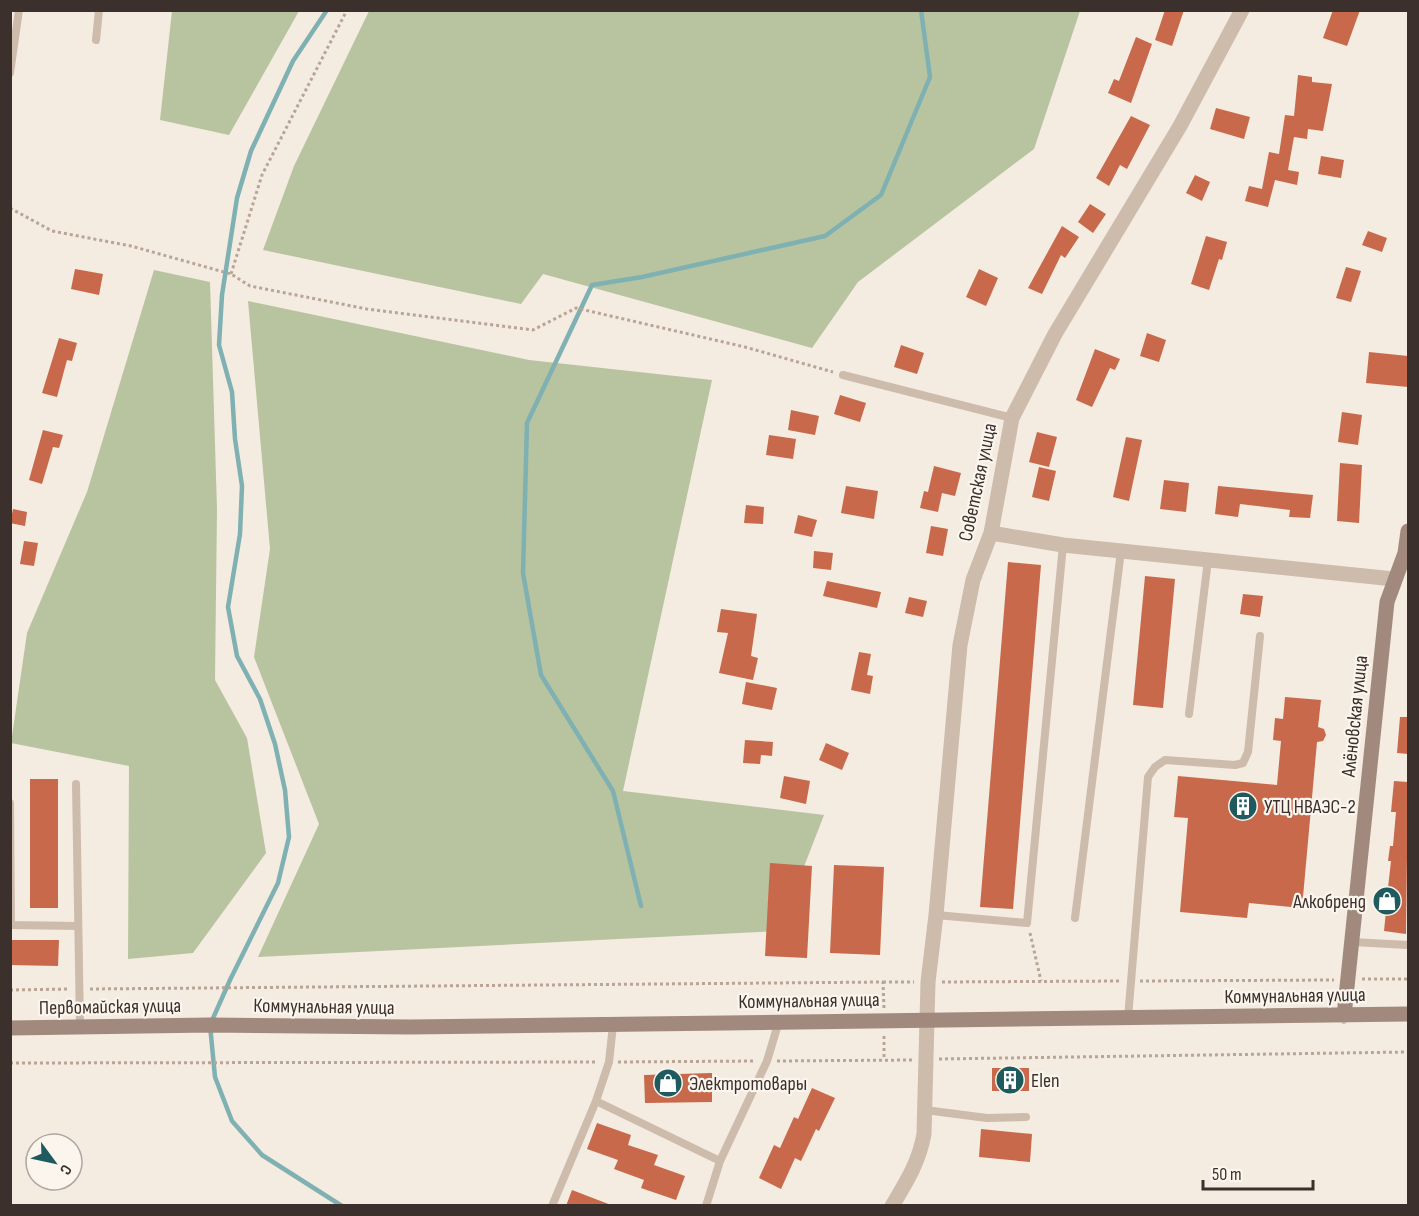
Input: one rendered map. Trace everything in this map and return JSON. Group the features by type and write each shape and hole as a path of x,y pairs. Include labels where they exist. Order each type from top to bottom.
{"street":[{"name":"Советская улица","path":"892,1206 913,1173 920,1156 925,1110 928,982 960,645 973,580 991,533 1012,418 1055,334 1180,126 1242,10"},
{"name":"Алёновская улица","path":"1344,1016 1387,602 1401,580 1408,531"},
{"path":"991,533 1063,545 1401,580"},
{"name":"Коммунальная улица","path":"210,1025 410,1027 1408,1014"},
{"name":"Первомайская улица","path":"10,1028 210,1025"}],"lane":[{"path":"11,67 19,10"},
{"path":"96,40 99,10"},
{"path":"843,375 1012,418"},
{"path":"936,915 1027,922 1063,545"},
{"path":"1075,918 1121,551"},
{"path":"1190,714 1208,560"},
{"path":"1128,1018 1148,777 1155,767 1165,760 1235,765 1243,762 1248,752 1260,636"},
{"path":"76,784 80,1027"},
{"path":"10,803 11,925 78,926"},
{"path":"1352,942 1408,945"},
{"path":"706,1206 720,1161 767,1061 778,1021"},
{"path":"552,1206 597,1101 609,1062 613,1024"},
{"path":"597,1101 720,1161"},
{"path":"925,1110 987,1118 1026,1118"}],"path":[{"path":"231,274 262,176 347,10"},
{"path":"10,208 52,231 131,246 231,274 250,286 367,309 532,330 576,308 745,347 843,375"},
{"path":"1027,922 1041,981"},
{"path":"1135,981 1408,979"},
{"path":"10,990 1123,981"},
{"path":"883,982 884,1060"},
{"path":"10,1063 926,1060 1408,1052"}],"green space":[{"path":"369,10 1080,11 1034,149 858,282 812,348 543,274 521,304 263,250 294,166"},
{"path":"172,11 299,11 229,135 160,120"},
{"path":"154,270 210,282 217,509 215,680 247,738 266,853 193,953 128,959 129,766 11,743 27,633 87,492"},
{"path":"248,301 529,360 712,380 623,791 824,815 779,931 258,957 319,824 254,657 270,549"}],"building":[{"path":"1165,10 1184,10 1172,46 1155,40"},
{"path":"1333,10 1360,10 1347,46 1323,38"},
{"path":"1136,37 1152,44 1131,103 1108,93 1114,79 1119,81"},
{"path":"1298,75 1312,77 1312,82 1332,84 1323,131 1308,129 1307,139 1294,137 1288,170 1299,172 1297,185 1275,180 1268,207 1245,201 1249,186 1262,189 1269,152 1279,154 1285,115 1294,116"},
{"path":"1216,108 1250,117 1244,139 1210,129"},
{"path":"1131,116 1150,125 1127,169 1120,165 1109,186 1096,178"},
{"path":"1321,156 1344,160 1341,178 1318,174"},
{"path":"1195,175 1210,182 1202,201 1186,193"},
{"path":"1090,204 1106,214 1093,233 1078,222"},
{"path":"1062,226 1079,237 1065,258 1061,255 1042,294 1028,288"},
{"path":"1368,231 1387,238 1382,252 1362,245"},
{"path":"1206,236 1227,242 1209,290 1191,284"},
{"path":"1346,267 1361,271 1351,302 1336,298"},
{"path":"75,269 103,274 99,295 71,289"},
{"path":"979,269 998,278 986,306 966,297"},
{"path":"1147,333 1166,340 1159,362 1140,356"},
{"path":"59,338 77,343 72,361 67,360 57,397 42,393"},
{"path":"901,345 924,353 917,374 894,367"},
{"path":"1095,349 1120,359 1115,370 1110,368 1092,407 1076,400"},
{"path":"1369,352 1408,356 1408,387 1366,383"},
{"path":"840,395 866,403 860,422 834,414"},
{"path":"791,410 819,416 815,435 788,430"},
{"path":"1342,412 1362,415 1358,445 1338,442"},
{"path":"43,430 63,435 59,448 53,447 42,484 29,480"},
{"path":"1037,432 1057,437 1049,467 1029,462"},
{"path":"769,435 796,439 793,459 766,455"},
{"path":"1126,437 1142,440 1129,501 1113,497"},
{"path":"1340,463 1362,465 1359,523 1337,521"},
{"path":"934,466 961,473 955,496 942,493 938,512 920,508 924,491 928,492"},
{"path":"1039,467 1056,471 1049,501 1032,497"},
{"path":"1164,480 1189,483 1186,512 1160,509"},
{"path":"846,486 878,491 874,519 841,513"},
{"path":"1218,486 1313,495 1310,518 1289,517 1290,510 1240,504 1238,517 1215,514"},
{"path":"746,505 764,507 763,524 744,523"},
{"path":"13,509 27,512 25,526 10,523"},
{"path":"798,515 817,520 812,537 794,533"},
{"path":"931,526 948,529 943,556 926,553"},
{"path":"24,541 38,543 34,566 20,564"},
{"path":"814,551 833,553 831,570 813,568"},
{"path":"1008,562 1041,565 1013,909 980,907"},
{"path":"1145,576 1175,579 1163,708 1133,705"},
{"path":"827,581 881,592 877,608 823,596"},
{"path":"1243,594 1263,596 1260,617 1240,614"},
{"path":"909,597 927,601 923,617 905,613"},
{"path":"721,609 757,614 751,656 758,658 753,680 719,673 728,633 717,632"},
{"path":"859,652 871,654 867,675 873,676 870,694 851,690"},
{"path":"746,682 777,688 772,710 742,704"},
{"name":"УТЦ НВАЭС-2","path":"1285,697 1321,700 1318,727 1324,729 1326,735 1323,741 1317,742 1302,908 1249,903 1247,918 1180,912 1188,818 1174,817 1178,776 1277,785 1281,741 1273,740 1275,718 1283,719"},
{"path":"1400,717 1408,717 1408,754 1397,753"},
{"path":"745,740 773,742 772,756 761,755 760,764 743,763"},
{"path":"826,743 849,753 842,770 819,760"},
{"path":"784,776 810,781 806,804 780,798"},
{"path":"30,779 58,779 58,908 30,908"},
{"path":"1394,781 1408,782 1406,934 1384,931 1386,911 1382,911 1384,896 1387,897 1391,861 1388,861 1390,846 1393,846 1396,812 1391,812"},
{"path":"770,863 812,866 807,958 765,956"},
{"path":"834,865 884,867 880,955 830,953"},
{"path":"10,940 59,940 58,966 10,965"},
{"name":"Elen","path":"992,1068 1029,1068 1029,1091 992,1091"},
{"path":"712,1073 712,1102 645,1103 644,1075"},
{"path":"812,1088 835,1098 819,1131 816,1129 801,1161 795,1158 781,1189 759,1178 774,1145 780,1148 794,1117 798,1119"},
{"path":"597,1123 631,1135 628,1145 658,1155 654,1165 685,1176 676,1200 641,1188 644,1180 614,1169 618,1160 587,1149"},
{"path":"981,1129 1032,1134 1030,1162 979,1157"},
{"path":"572,1190 611,1205 611,1206 566,1206"}],"waterway":[{"path":"327,10 293,61 251,151 237,198 222,295 219,345 232,392 235,439 242,486 240,534 228,607 237,656 260,699 275,744 285,790 289,837 278,883 210,1025 215,1077 232,1121 262,1155 342,1206"},
{"path":"641,906 613,791 541,675 523,573 527,423 592,285 642,277 825,236 881,195 930,77 921,10"}],"place":[{"name":"УТЦ НВАЭС-2","path":"1243,806"},
{"name":"Алкобренд","path":"1387,901"},
{"name":"Elen","path":"1010,1080"},
{"name":"Электротовары","path":"668,1083"}]}
